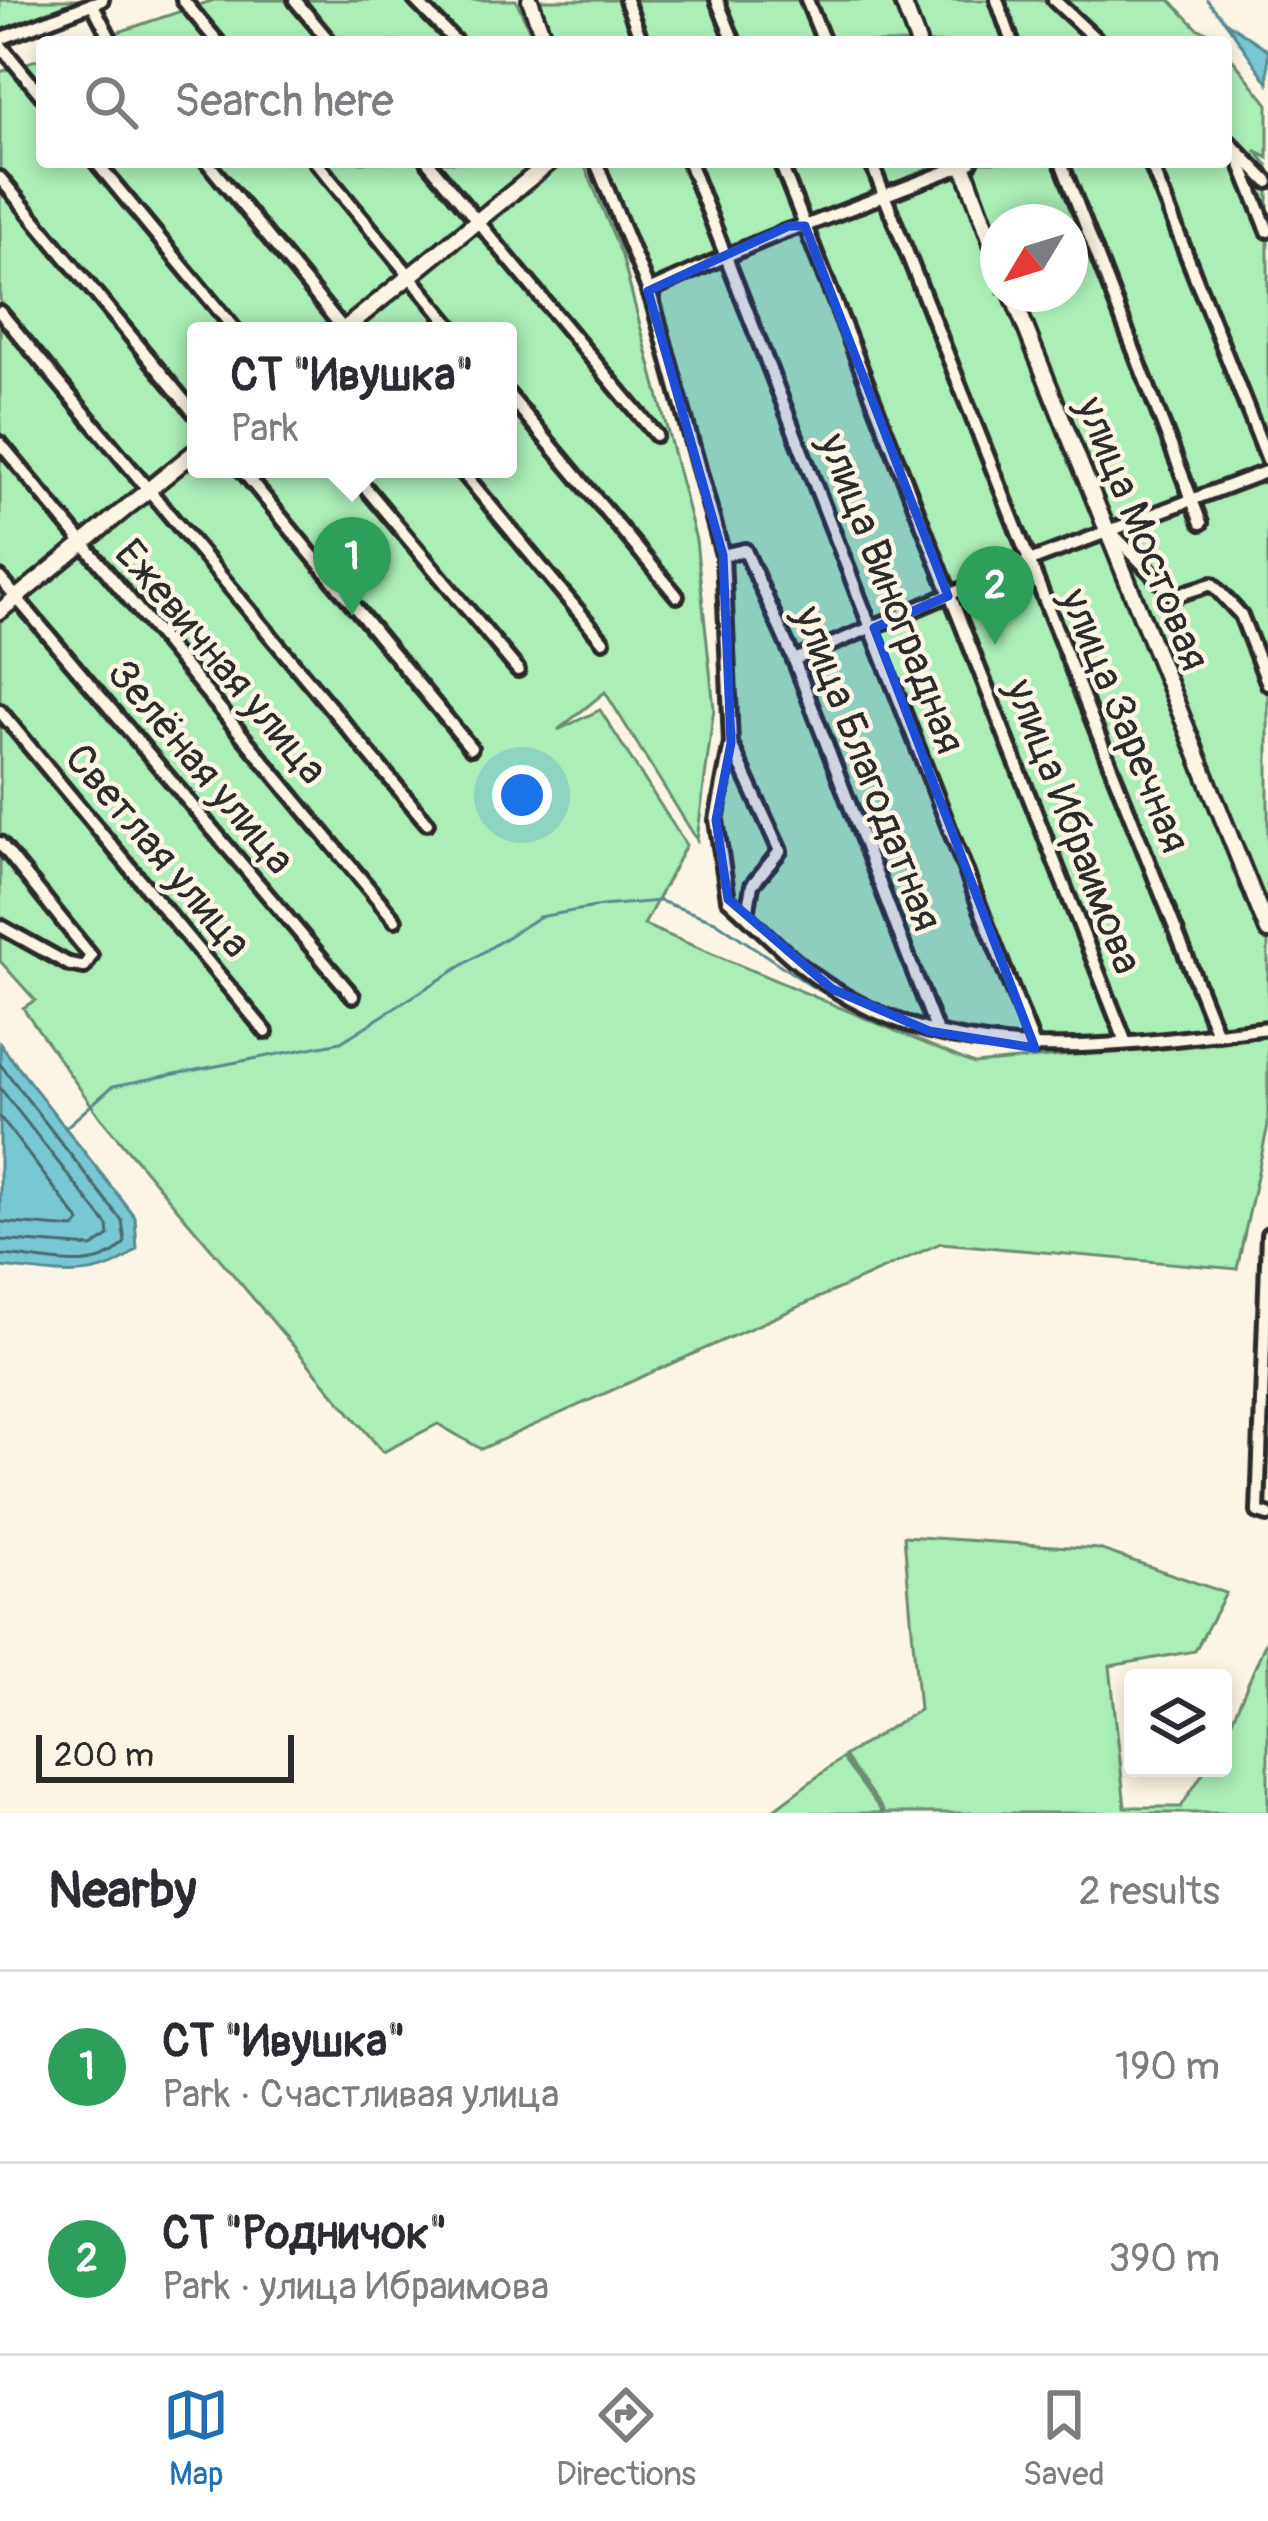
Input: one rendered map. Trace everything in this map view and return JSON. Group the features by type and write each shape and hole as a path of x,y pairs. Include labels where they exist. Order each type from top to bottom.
{"street":[{"path":"183,0 213,36"},
{"path":"295,0 325,36"},
{"path":"415,0 450,36"},
{"path":"530,0 543,36"},
{"path":"626,0 640,36"},
{"path":"717,0 732,36"},
{"path":"807,0 822,36"},
{"path":"902,0 916,36"},
{"path":"997,0 1010,36"},
{"path":"1054,0 1093,36"},
{"path":"36,88 0,42 97,2 110,36"},
{"path":"1232,145 1268,182"},
{"path":"1232,148 1268,231"},
{"path":"101,168 229,322"},
{"path":"212,168 337,322"},
{"path":"321,168 448,322"},
{"path":"433,168 656,436"},
{"path":"353,322 543,168"},
{"path":"598,168 648,291 687,413 723,555 730,743 716,820 728,899 832,988 937,1033 1035,1048 1268,1028"},
{"name":"улица Виноградная","path":"691,168 1035,1048"},
{"name":"улица Ибраимова","path":"782,168 1126,1043"},
{"name":"улица Заречная","path":"873,168 1217,1034"},
{"path":"648,291 762,245 789,226 806,226 954,168"},
{"path":"968,168 980,205"},
{"path":"1063,168 1201,523"},
{"path":"1152,168 1268,461"},
{"path":"0,178 187,404"},
{"path":"0,312 427,823"},
{"name":"улица Мостовая","path":"1019,312 1268,931"},
{"path":"517,405 677,596"},
{"name":"Ежевичная улица","path":"0,443 395,920"},
{"path":"0,611 187,458"},
{"path":"794,660 1027,562 1268,471"},
{"path":"248,478 471,748"},
{"path":"358,478 518,670"},
{"path":"468,478 603,640"},
{"path":"1110,531 1174,596 1212,584 1241,615 1268,684"},
{"name":"улица Благодатная","path":"723,555 745,550 794,660 937,1033"},
{"name":"Зелёная улица","path":"0,578 353,996"},
{"name":"Светлая улица","path":"0,711 266,1031"},
{"path":"730,743 780,850 752,885 747,915"},
{"path":"0,844 91,956 84,967 73,968 0,926"},
{"path":"1268,1234 1268,1345 1258,1512 1268,1515"}],"highlighted area":[{"path":"789,226 805,226 948,596 874,628 1035,1048 929,1031 832,989 728,899 716,820 731,743 723,555 648,291"}],"green space":[{"path":"0,0 93,0 0,35"},
{"path":"214,0 516,0 532,36 107,36"},
{"path":"534,0 1170,0 1198,29 1220,36 547,36"},
{"path":"1232,59 1268,104 1268,158 1255,150 1268,165 1268,1024 1103,1041 992,1040 938,1031 885,1016 835,992 726,907 712,818 726,731 717,559 665,361 596,168 1232,168"},
{"path":"36,60 36,168 585,168 622,256 696,540 714,708 697,840 605,692 558,730 600,710 686,845 644,925 974,1064 1268,1037 1268,1125 1237,1269 941,1243 481,1449 438,1424 383,1452 100,1117 23,1008 35,1000 0,961 0,72"},
{"path":"904,1536 1099,1549 1226,1593 1195,1651 1110,1666 1125,1807 1181,1807 1200,1777 1232,1777 1232,1720 1268,1637 1268,1813 885,1813 844,1756 919,1710"},
{"path":"842,1758 883,1813 769,1813"}],"water":[{"path":"1225,21 1268,50 1268,83"},
{"path":"0,1044 135,1217 137,1249 122,1261 73,1273 0,1267"}],"waterway":[{"path":"1207,0 1229,26"},
{"path":"65,1128 113,1086 341,1042 539,917 601,906 660,901 715,921 811,986 847,1002"},
{"path":"1184,1043 1268,1036"},
{"path":"987,1047 1027,1055 1091,1050"}],"place":[{"name":"СТ \"Ивушка\"","path":"352,616"},
{"name":"СТ \"Родничок\"","path":"995,645"}]}
